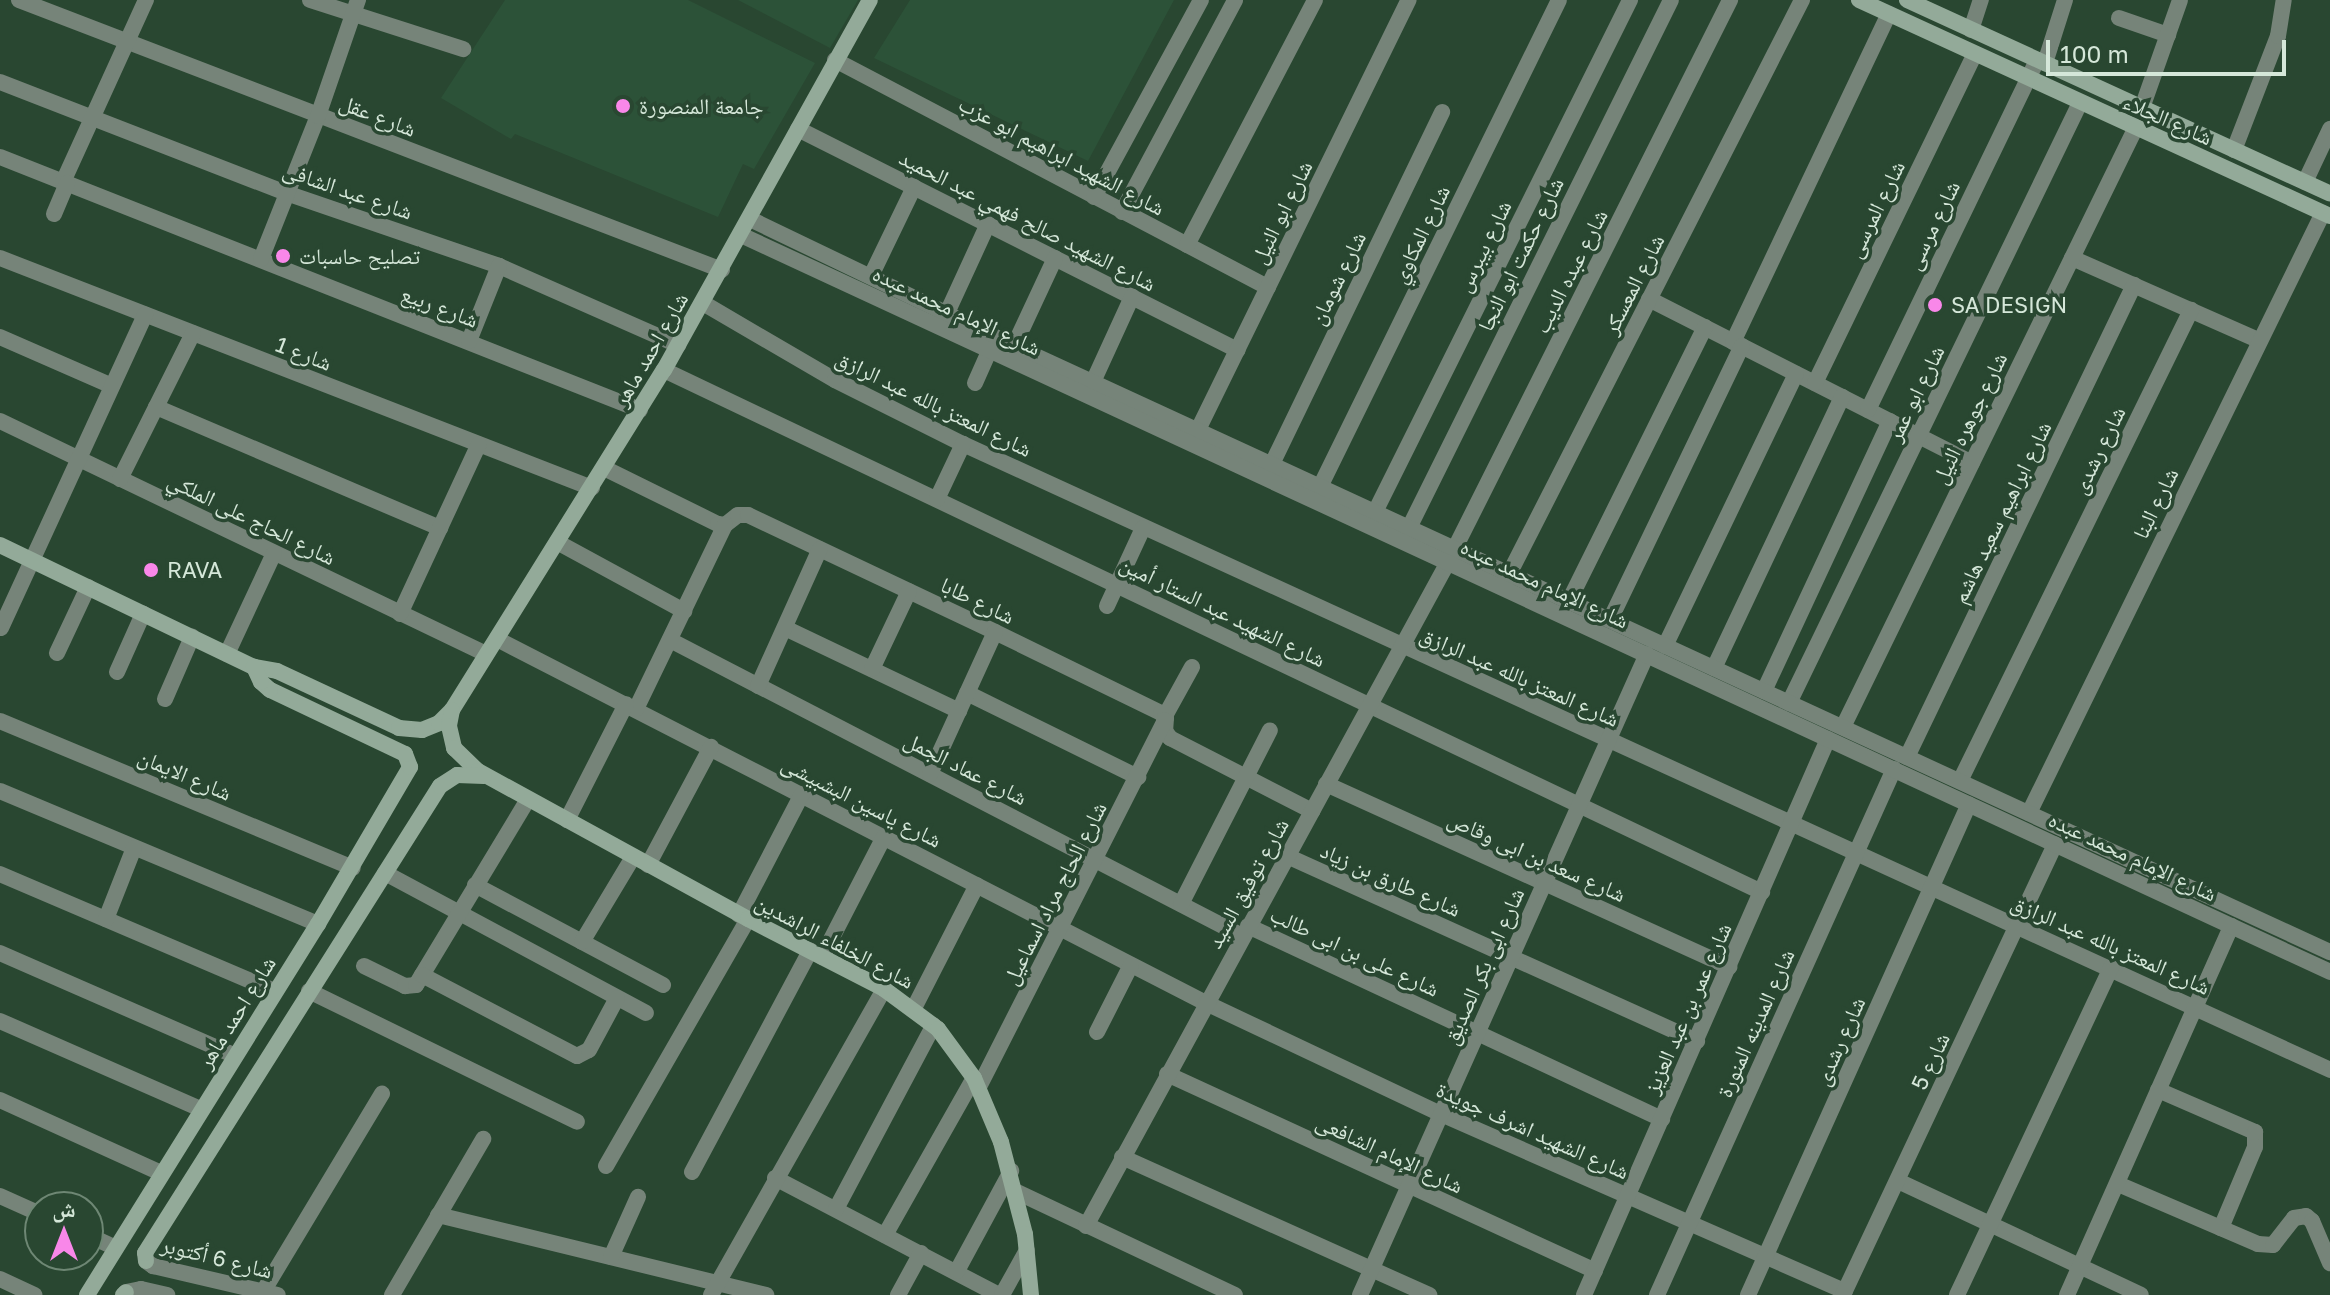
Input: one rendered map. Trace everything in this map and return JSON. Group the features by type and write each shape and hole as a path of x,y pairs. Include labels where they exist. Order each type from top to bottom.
{"main road":[{"name":"شارع احمد ماهر","path":"254,667 277,671 413,731 431,727 452,710 664,370 870,0"},
{"name":"شارع الجلاء","path":"1859,0 1885,8 2135,129 2326,214"},
{"name":"شارع الجلاء","path":"1907,0 1933,6 1971,30 2330,194"},
{"path":"0,545 254,667"},
{"name":"شارع احمد ماهر","path":"87,1295 114,1247 353,868 409,771 409,760 402,752 270,690 261,682 254,667"},
{"name":"شارع الخلفاء الراشدين","path":"452,710 450,734 459,755 485,776 744,917 884,989 934,1025 976,1082 1011,1171 1027,1250 1031,1295"},
{"path":"146,1261 145,1253 444,783 464,774 485,776"}],"street":[{"name":"شارع عقل","path":"19,0 722,270"},
{"path":"54,214 92,118 146,0"},
{"path":"310,0 356,7 463,49"},
{"path":"1094,197 1201,0"},
{"path":"1122,212 1235,0"},
{"path":"1187,245 1315,0"},
{"name":"شارع ابو النيل","path":"1195,437 1409,0"},
{"name":"شارع المكاوي","path":"1320,487 1559,0"},
{"name":"شارع بيبرس","path":"1375,512 1630,0"},
{"name":"شارع حكمت ابو النجا","path":"1409,528 1671,0"},
{"name":"شارع عبده الديب","path":"1452,556 1730,0"},
{"name":"شارع المعسكر","path":"1506,581 1802,0"},
{"path":"1971,30 1981,0"},
{"name":"شارع مرسى","path":"1868,410 2028,79 2041,61 2065,0"},
{"path":"2142,108 2180,0"},
{"path":"2234,150 2278,36 2284,0"},
{"path":"261,259 289,194 356,7"},
{"path":"1610,620 1738,344 1885,8"},
{"path":"2119,18 2168,35"},
{"name":"شارع المرسى","path":"1815,383 1975,54"},
{"name":"شارع الشهيد ابراهيم ابو عزب","path":"835,60 1268,287"},
{"name":"شارع عبد الشافى","path":"0,82 289,194 499,266 678,345"},
{"name":"شارع ابو عمر","path":"1789,703 2080,103"},
{"name":"شارع شومان","path":"1272,464 1442,112"},
{"name":"شارع الشهيد صالح فهمي عبد الحميد","path":"798,129 1238,350"},
{"name":"شارع جوهره النيل","path":"1843,727 2135,129"},
{"path":"2305,182 2330,129"},
{"name":"شارع ربيع","path":"0,157 640,410"},
{"path":"871,276 914,187"},
{"name":"شارع البنا","path":"2029,813 2258,340 2326,214"},
{"name":"شارع الإمام محمد عبده","path":"750,219 1093,382 1195,437 1272,464 1409,528 1452,556"},
{"path":"947,313 988,224"},
{"name":"شارع الإمام محمد عبده","path":"741,235 990,350 1195,437 1506,581 1647,654 1969,804 2029,813 2330,952"},
{"name":"شارع 1","path":"0,258 592,488"},
{"path":"1014,346 1055,258"},
{"path":"2072,258 2258,340"},
{"path":"469,341 499,266"},
{"name":"شارع ابراهيم سعيد هاشم","path":"1907,757 2134,285"},
{"path":"1093,382 1132,297"},
{"path":"1649,299 1972,463"},
{"name":"شارع المعتز بالله عبد الرازق","path":"703,303 835,380 963,444 2111,967 2330,1070"},
{"name":"شارع رشدى","path":"1960,781 2191,310"},
{"path":"1,628 145,315"},
{"path":"1569,601 1705,327"},
{"path":"120,479 193,333"},
{"path":"0,337 112,386"},
{"path":"975,383 990,350"},
{"name":"شارع الشهيد عبد الستار أمين","path":"664,370 1762,892"},
{"path":"1665,646 1796,374"},
{"path":"1714,668 1842,397"},
{"path":"156,407 440,528"},
{"name":"شارع الحاج على الملكي","path":"0,421 486,654"},
{"path":"1764,691 1890,421"},
{"path":"400,614 479,444"},
{"path":"937,499 963,444"},
{"path":"567,820 670,640 725,525 604,468"},
{"name":"شارع طابا","path":"725,525 738,515 748,515 995,632 1166,717 1165,734 1170,738 1312,811"},
{"path":"1107,606 1143,528"},
{"path":"557,542 684,611"},
{"path":"758,686 820,549"},
{"path":"227,654 274,553"},
{"name":"شارع توفيق السيد","path":"1086,1226 1452,556"},
{"name":"شارع الإمام محمد عبده","path":"1506,581 1569,601 1960,781 2055,844 2330,972"},
{"path":"57,653 88,587"},
{"path":"872,669 909,591"},
{"path":"117,672 143,614"},
{"path":"785,628 959,711"},
{"path":"930,774 995,632"},
{"path":"165,699 192,637"},
{"name":"شارع ياسين البشبيشى","path":"497,639 1206,1003"},
{"name":"شارع عماد الجمل","path":"670,640 1181,904 1245,931"},
{"name":"شارع ابى بكر الصديق","path":"1360,1295 1647,654"},
{"name":"شارع الحاج مراد اسماعيل","path":"885,1235 1062,930 1192,667"},
{"path":"967,693 1138,777"},
{"name":"شارع الايمان","path":"0,721 353,868"},
{"path":"1181,904 1270,730"},
{"name":"شارع عمر بن عبد العزيز","path":"1584,1295 1828,739"},
{"path":"582,942 641,861 711,747"},
{"name":"شارع المدينه المنورة","path":"1657,1295 1894,769"},
{"name":"شارع سعد بن ابى وقاص","path":"1326,784 1729,967"},
{"path":"0,791 318,924"},
{"path":"606,1166 744,917 802,794"},
{"path":"364,966 408,987 416,985 528,799"},
{"name":"شارع رشدى","path":"1748,1295 1969,804"},
{"path":"692,1172 884,837"},
{"name":"شارع 5","path":"1844,1293 2055,844"},
{"path":"106,919 134,848"},
{"name":"شارع طارق بن زياد","path":"1287,856 1697,1041"},
{"path":"385,873 646,1013"},
{"path":"0,874 274,991"},
{"path":"475,885 663,985"},
{"path":"914,1008 977,885"},
{"path":"2067,1295 2231,926"},
{"name":"شارع على بن ابى طالب","path":"1245,931 1662,1119"},
{"path":"0,953 234,1055"},
{"path":"1097,1032 1131,965"},
{"path":"1957,1295 2111,967"},
{"path":"422,975 577,1056 589,1050 617,998"},
{"path":"714,1289 884,989"},
{"path":"309,991 577,1122"},
{"name":"شارع الشهيد اشرف جويدة","path":"1206,1003 1441,1114 1844,1293"},
{"path":"0,1021 200,1109"},
{"path":"836,1209 934,1025"},
{"name":"شارع الإمام الشافعى","path":"1167,1074 1595,1271"},
{"path":"2158,1090 2255,1132 2255,1147 2221,1228"},
{"path":"267,1294 382,1094"},
{"path":"0,1100 161,1173"},
{"path":"392,1295 483,1139"},
{"path":"1122,1157 1429,1295"},
{"path":"957,1271 1011,1171"},
{"path":"775,1178 1001,1295 1027,1250"},
{"path":"1898,1181 2141,1295"},
{"path":"2118,1184 2258,1244 2273,1245 2294,1218 2306,1216 2312,1221 2330,1263"},
{"path":"1017,1192 1235,1295"},
{"path":"0,1196 24,1207"},
{"path":"611,1257 638,1197"},
{"path":"438,1215 611,1257 714,1289 766,1295"},
{"path":"104,1242 114,1247"},
{"path":"898,1295 921,1253"},
{"name":"شارع 6 أكتوبر","path":"146,1261 153,1266 267,1294"},
{"path":"0,1279 35,1295"},
{"path":"124,1294 141,1289 167,1295"}],"shaded area":[{"name":"جامعة المنصورة","path":"505,0 688,0 815,63 754,169 743,164 718,217 515,134 511,139 441,98"},
{"path":"738,0 858,0 830,48"},
{"path":"910,0 1174,0 1088,161 874,58"}],"place":[{"name":"جامعة المنصورة","path":"623,106"},
{"name":"تصليح حاسبات","path":"283,256"},
{"name":"SA DESIGN","path":"1935,305"},
{"name":"RAVA","path":"151,570"}]}
